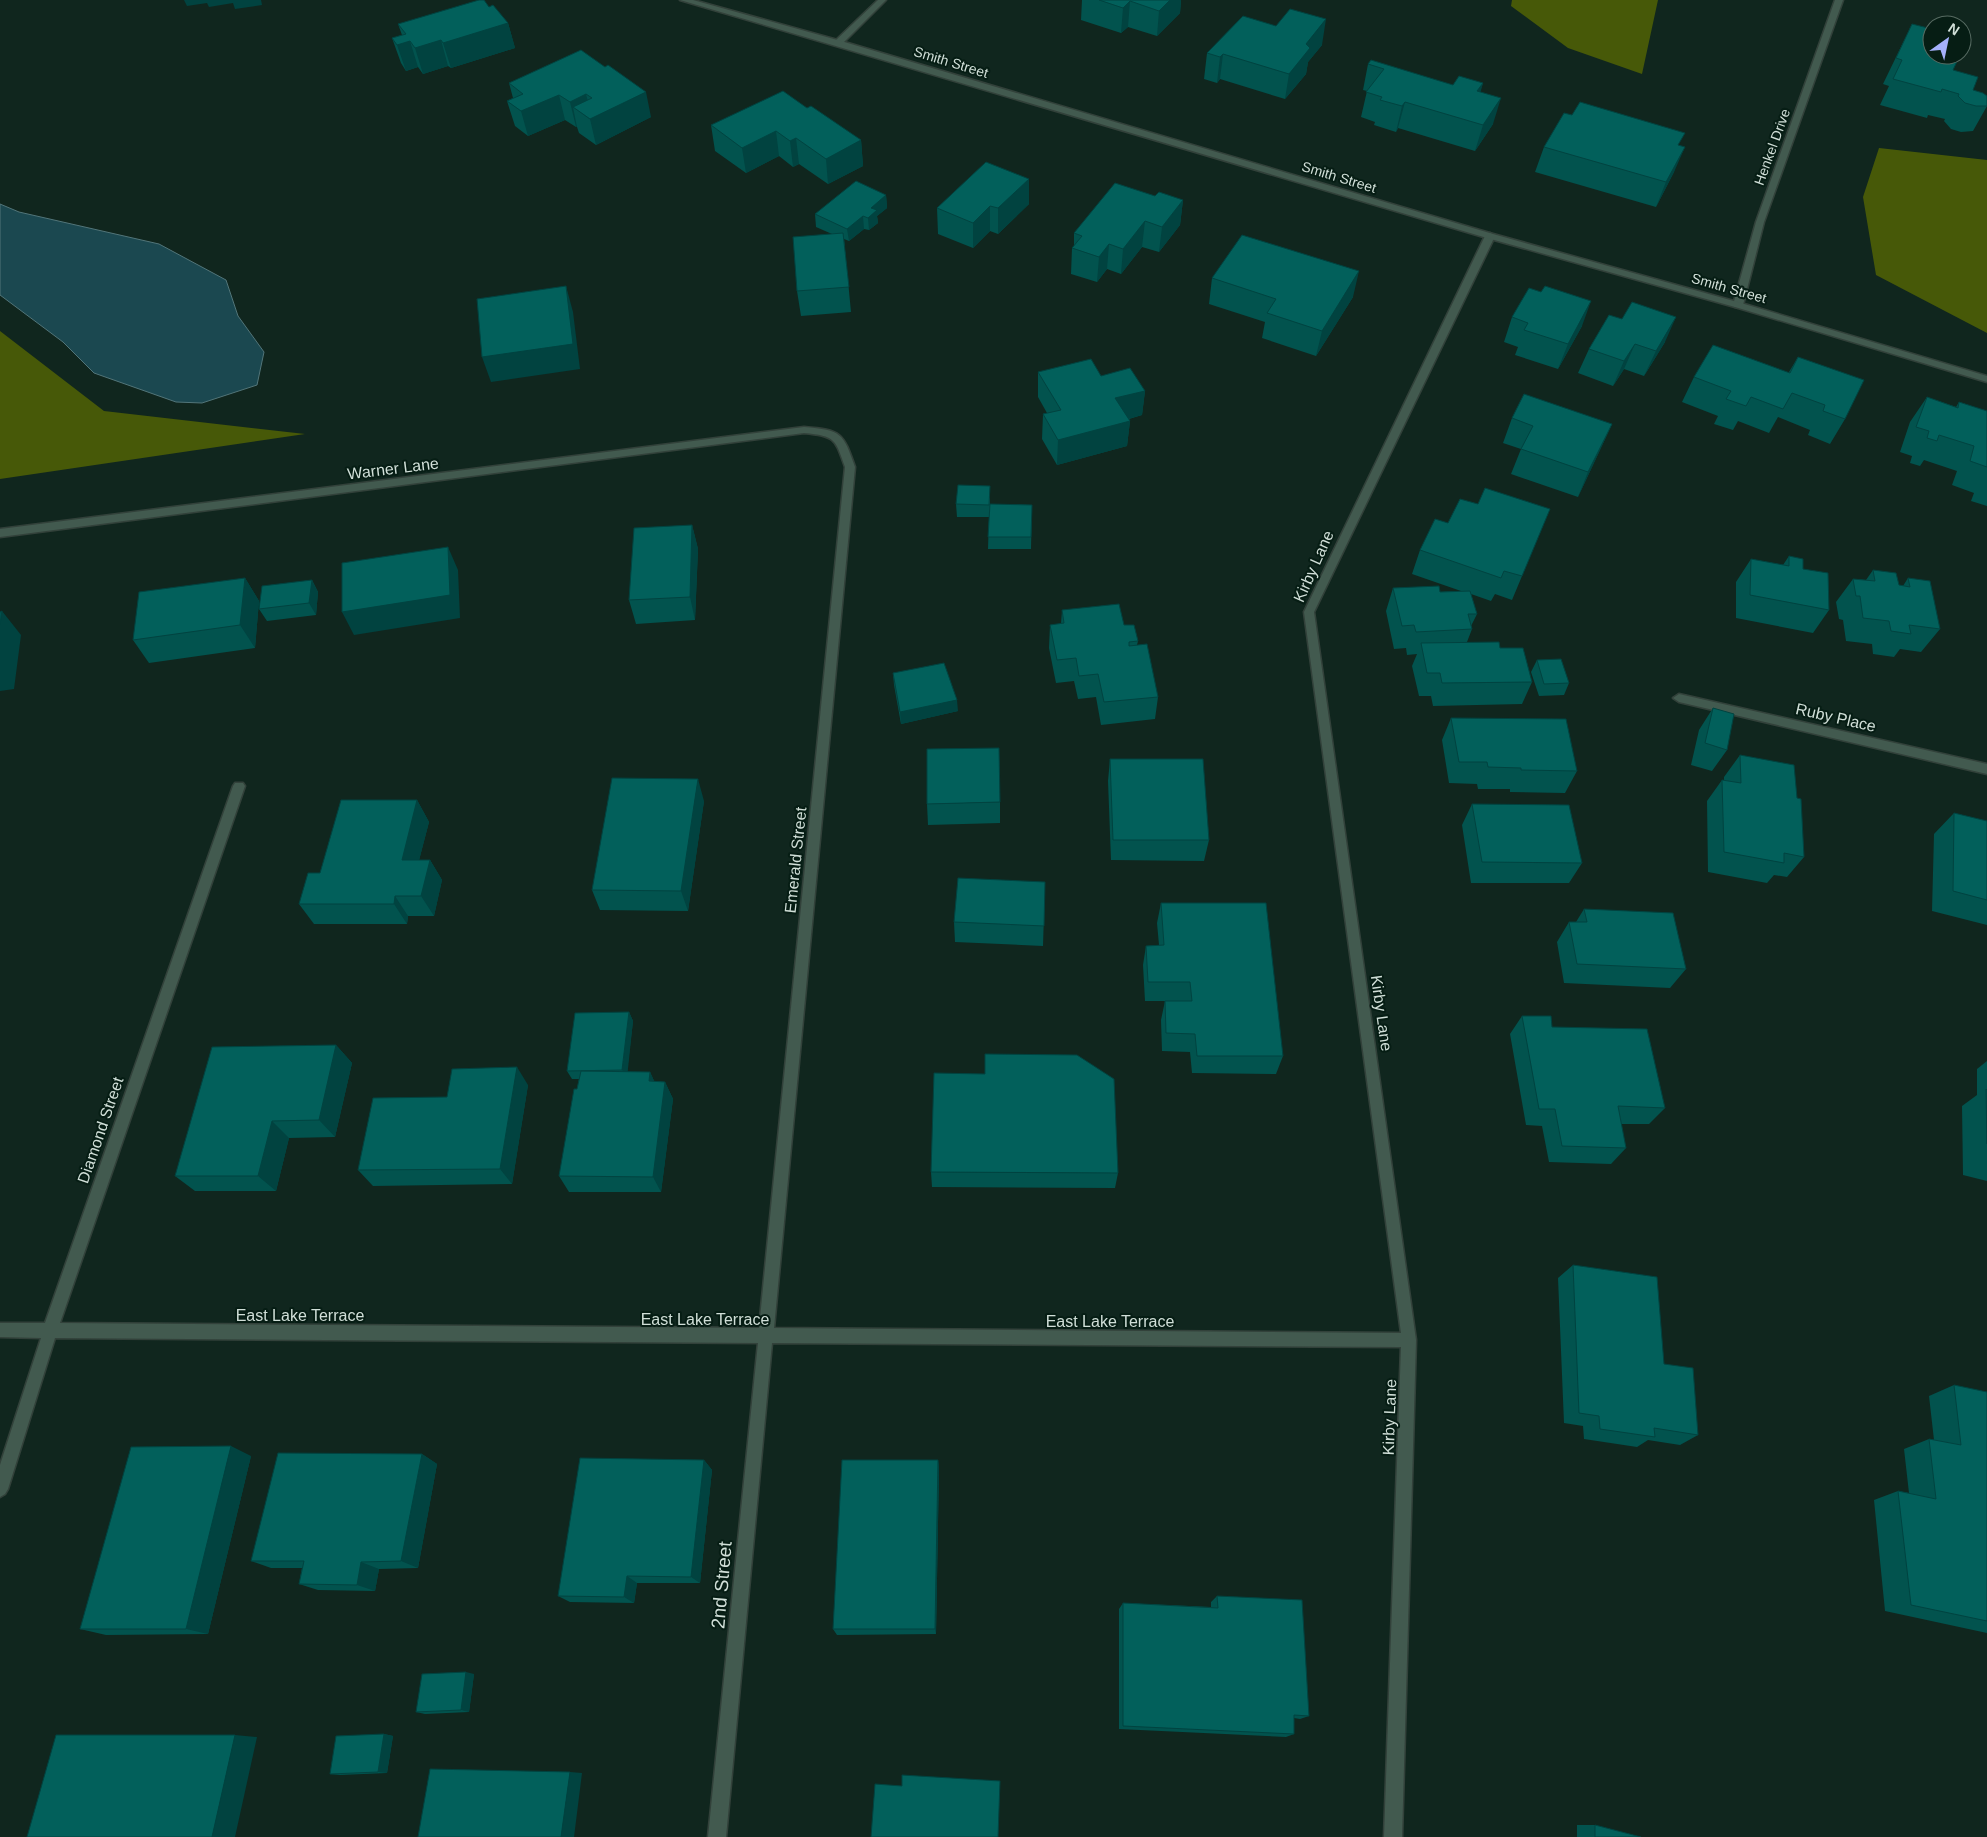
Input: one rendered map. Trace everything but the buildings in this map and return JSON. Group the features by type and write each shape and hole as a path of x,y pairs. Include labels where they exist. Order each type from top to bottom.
{"street":[{"name":"Smith Street","path":"684,0 838,42 1490,236 1738,305 1987,379"},
{"path":"838,42 882,0"},
{"name":"Henkel Drive","path":"1738,305 1760,222 1839,0"},
{"name":"Kirby Lane","path":"1393,1837 1409,1340 1309,612 1490,236"},
{"name":"Emerald Street","path":"765,1337 850,467 842,444 833,437 821,432 804,430 790,432"},
{"name":"Warner Lane","path":"0,533 790,432"},
{"name":"Ruby Place","path":"1679,698 1987,769"},
{"name":"Diamond Street","path":"0,1489 50,1330 239,786"},
{"name":"East Lake Terrace","path":"0,1330 765,1337 1409,1340"},
{"name":"2nd Street","path":"717,1837 765,1337"}],"green space":[{"path":"1512,0 1658,0 1642,74 1568,48 1511,6"},
{"path":"1879,148 1987,160 1987,333 1876,275 1863,197"},
{"path":"0,331 104,411 305,434 0,479"}],"water":[{"path":"0,204 19,212 159,244 226,280 238,316 264,352 257,385 202,403 176,402 94,373 63,342 0,295"}]}
